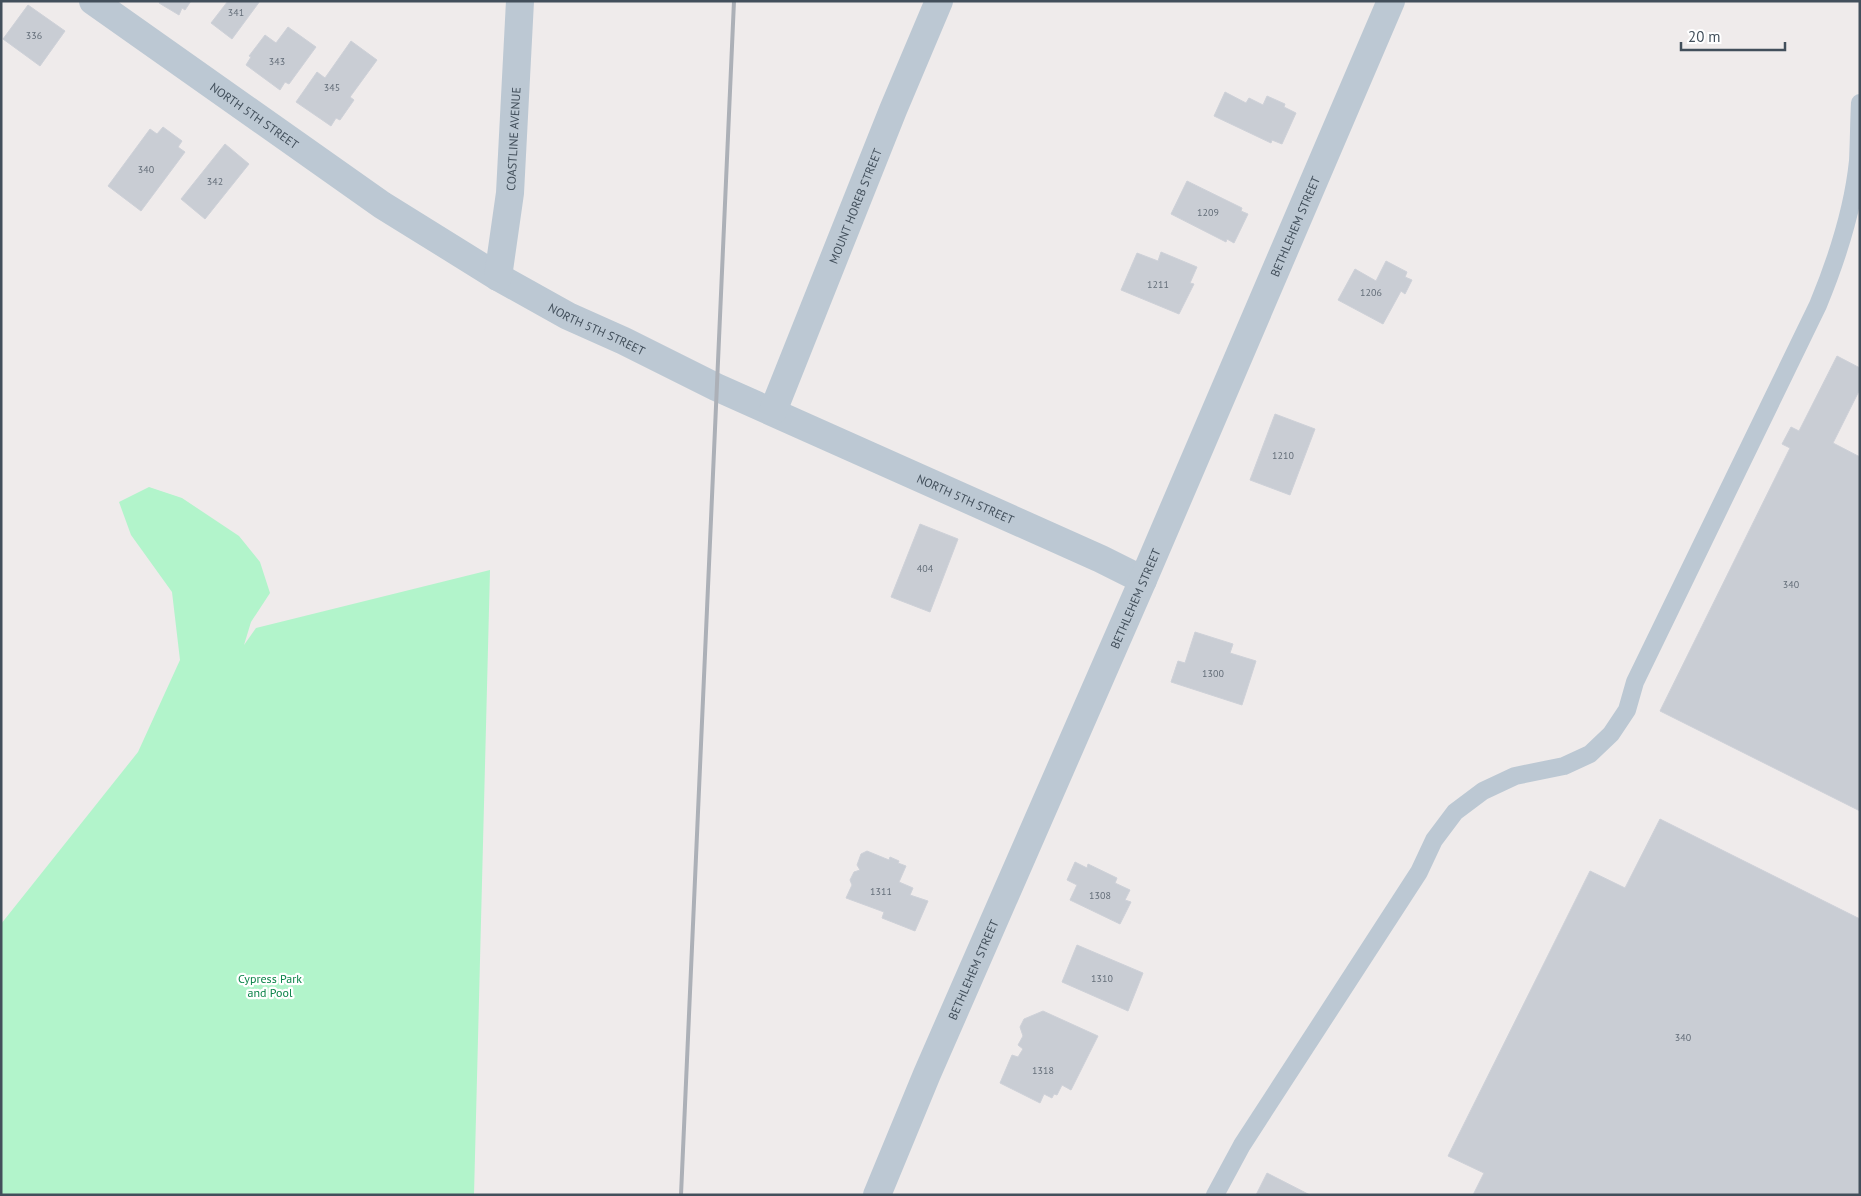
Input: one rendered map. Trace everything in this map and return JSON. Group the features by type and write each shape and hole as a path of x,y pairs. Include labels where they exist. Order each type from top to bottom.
{"street":[{"name":"NORTH 5TH STREET","path":"93,1 382,205 498,277 568,316 716,386 1101,559 1143,580"},
{"name":"COASTLINE AVENUE","path":"498,277 510,193 520,1"},
{"name":"MOUNT HOREB STREET","path":"772,411 939,1"},
{"name":"BETHLEHEM STREET","path":"877,1195 927,1074 1143,580 1391,1"}],"lane":[{"path":"1215,1195 1242,1145 1419,872 1434,840 1455,812 1483,791 1515,776 1564,766 1590,754 1611,734 1627,710 1636,682 1818,304 1832,270 1847,222 1858,162 1860,103"}],"green space":[{"name":"Cypress Park and Pool","path":"149,487 182,498 239,536 260,562 270,593 251,622 244,645 256,628 490,570 474,1195 1,1195 1,924 138,752 180,660 172,592 131,535 119,502"}],"building":[{"path":"160,1 191,1 185,10 182,8 179,15 159,3"},
{"path":"228,1 260,1 232,39 211,23"},
{"path":"28,5 65,31 40,66 3,39"},
{"path":"288,27 316,47 289,84 285,82 280,90 246,65 251,57 249,56 265,35 276,43"},
{"path":"351,41 377,60 350,97 354,100 340,120 336,118 331,126 296,102 317,72 325,78"},
{"path":"1225,92 1246,103 1249,98 1263,105 1267,96 1285,104 1284,107 1296,113 1282,144 1272,140 1271,143 1214,116"},
{"path":"163,127 182,141 178,147 185,152 141,211 108,186 150,129 157,134"},
{"path":"225,144 249,164 205,219 181,199"},
{"path":"1187,181 1242,208 1241,211 1248,214 1234,243 1227,239 1226,242 1171,214"},
{"path":"1161,252 1197,267 1190,283 1194,284 1179,314 1121,290 1137,253 1158,261"},
{"path":"1386,261 1407,272 1405,277 1412,280 1405,294 1401,291 1383,324 1338,300 1355,269 1376,281"},
{"path":"1837,356 1860,368 1860,389 1833,443 1860,457 1860,811 1660,711 1790,448 1782,444 1791,427 1799,431"},
{"path":"1275,414 1315,429 1290,495 1250,480"},
{"path":"920,524 958,539 930,612 891,597"},
{"path":"1195,632 1233,644 1230,653 1256,661 1242,705 1171,682 1178,661 1185,663"},
{"path":"1660,819 1860,919 1860,1195 1473,1195 1484,1173 1448,1156 1590,871 1625,888"},
{"path":"867,851 889,860 890,857 906,866 899,882 913,888 910,895 928,901 915,931 882,918 884,912 846,898 852,885 850,880 854,872 860,870 857,865 861,854"},
{"path":"1075,862 1087,868 1088,864 1117,878 1115,883 1130,890 1125,900 1131,902 1120,924 1070,900 1077,885 1067,880"},
{"path":"1077,945 1143,973 1128,1011 1062,982"},
{"path":"1043,1011 1098,1036 1071,1090 1062,1085 1057,1095 1054,1094 1052,1098 1044,1094 1040,1103 1000,1083 1012,1055 1018,1057 1023,1049 1018,1045 1023,1036 1020,1027 1024,1019"},
{"path":"1267,1173 1310,1195 1256,1195"}],"railway":[{"path":"681,1195 734,1"}]}
